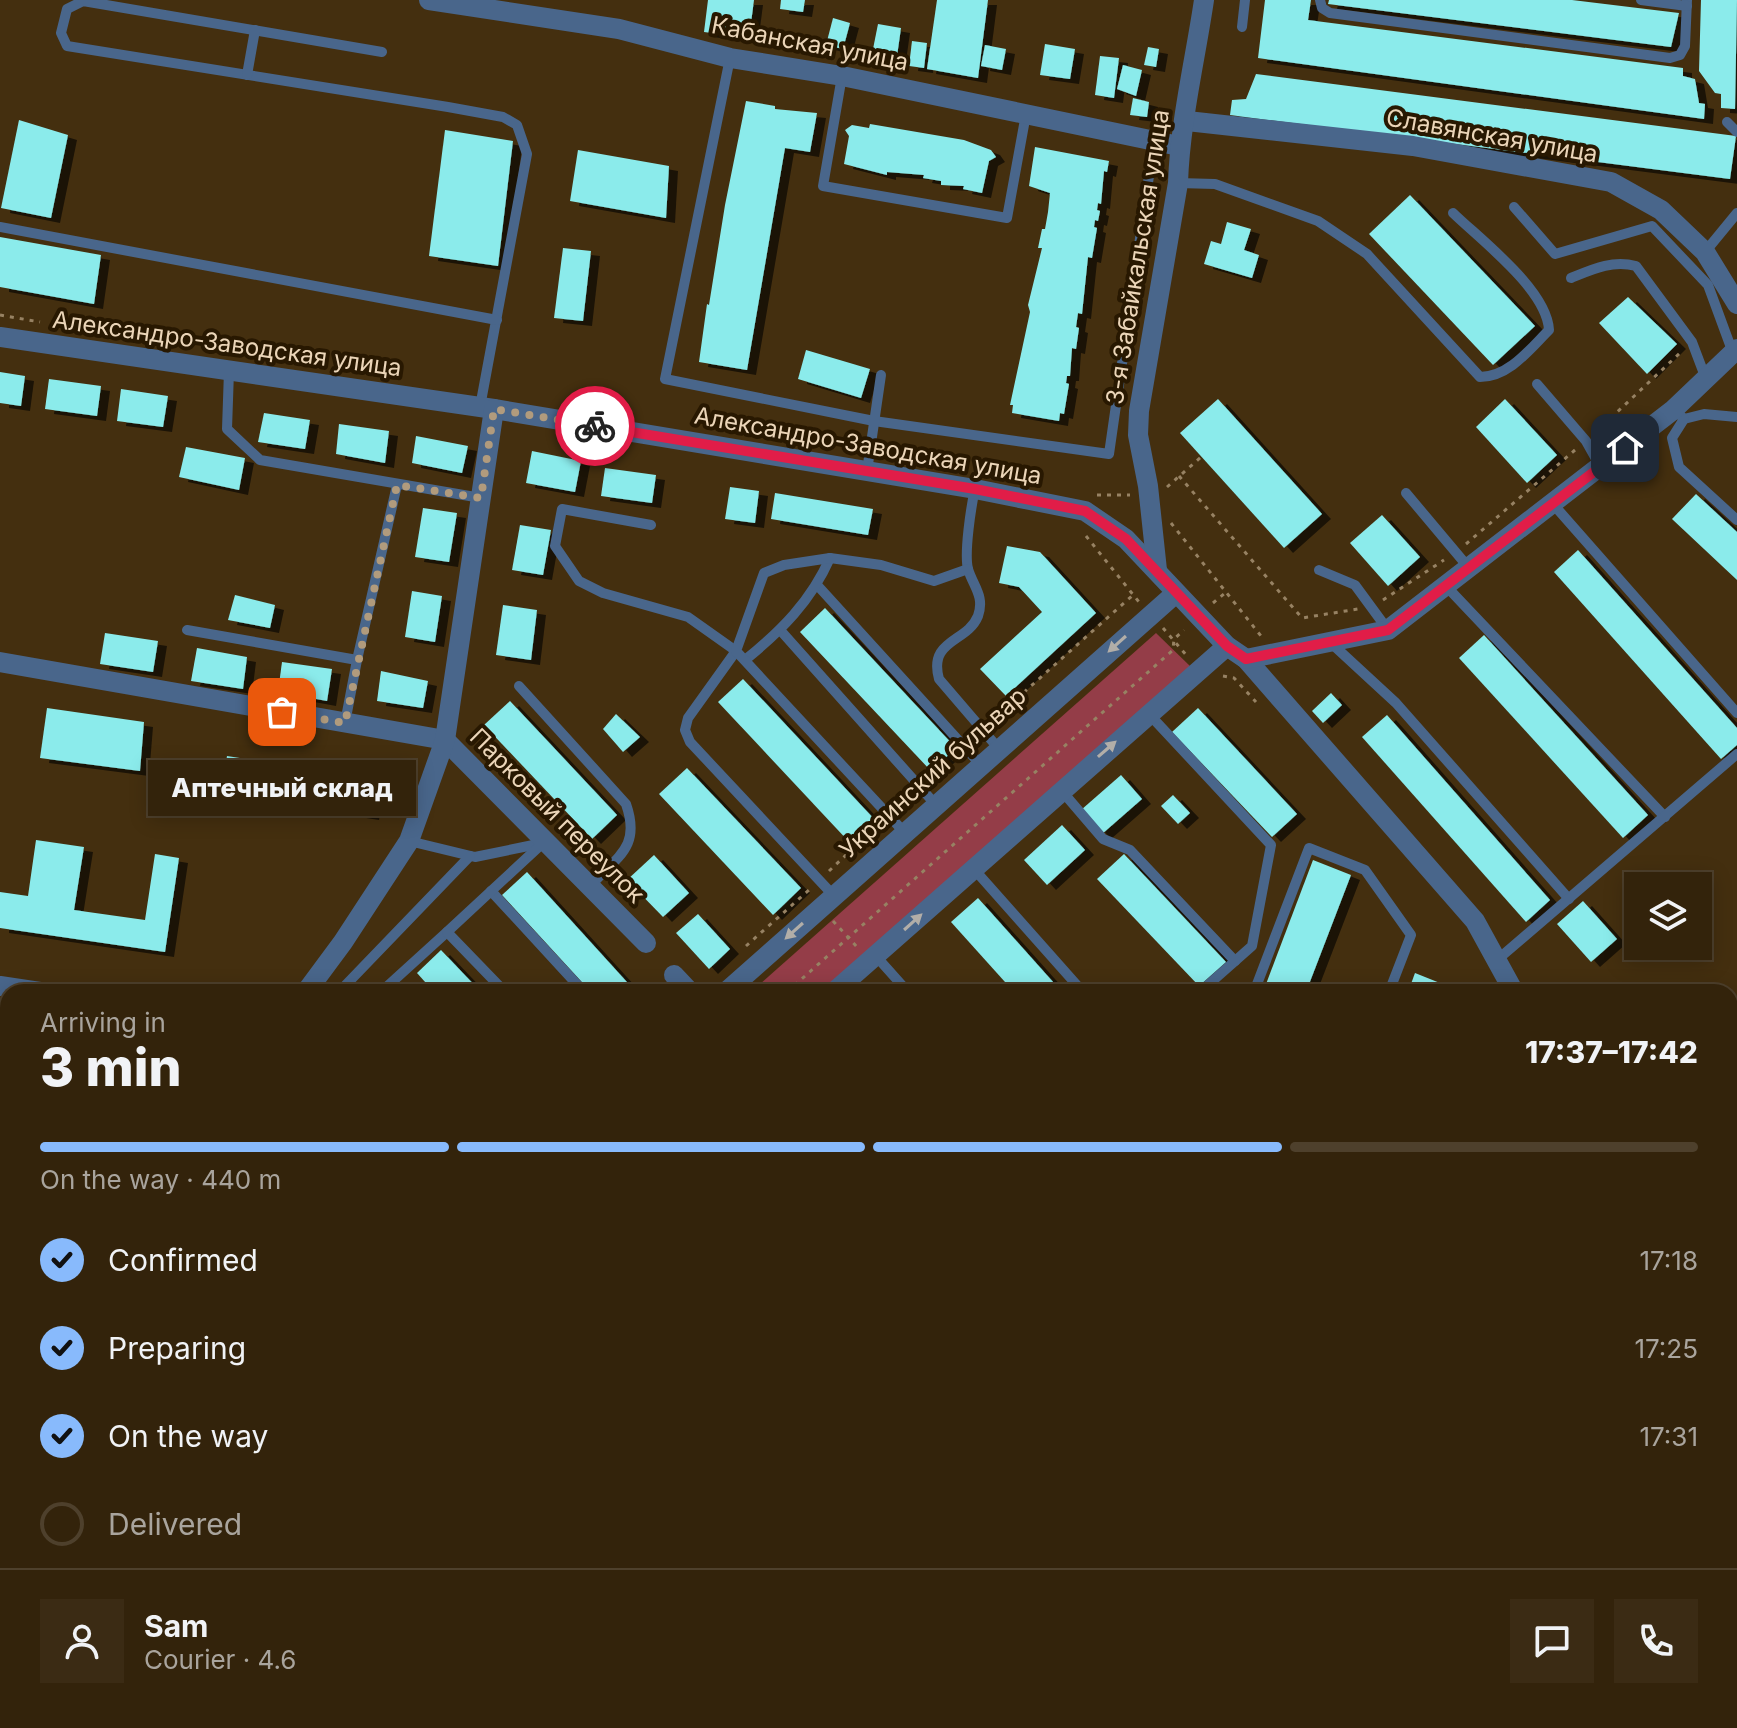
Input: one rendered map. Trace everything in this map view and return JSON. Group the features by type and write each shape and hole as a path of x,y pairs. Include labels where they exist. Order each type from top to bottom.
{"street":[{"name":"Кабанская улица","path":"429,0 619,29 730,58 842,76 1179,146"},
{"name":"3-я Забайкальская улица","path":"1157,570 1148,486 1138,435 1139,411 1178,183 1179,146 1187,121 1204,0"},
{"name":"Славянская улица","path":"1187,121 1413,146 1611,182 1661,210 1705,252 1737,304"},
{"name":"Александро-Заводская улица","path":"0,337 487,408 975,489 1085,511 1126,539 1227,646 1246,659 1475,921 1510,984"},
{"path":"1246,659 1388,630 1470,570 1600,466 1679,415 1706,379 1735,351"},
{"path":"312,984 409,841 445,740 481,498 487,408"},
{"name":"Украинский бульвар","path":"735,984 1176,593"},
{"path":"843,984 1227,646"},
{"name":"Парковый переулок","path":"0,662 445,740 646,943"},
{"path":"674,975 682,984"}],"lane":[{"path":"1242,27 1245,0"},
{"path":"1320,0 1322,8 1330,13 1670,58 1680,55 1685,46 1687,3 1641,0"},
{"path":"382,52 83,1 67,9 61,33 67,46 448,107 503,117 517,125 527,154 497,320 487,408"},
{"path":"247,75 255,30"},
{"path":"730,58 665,379 874,421 1109,454 1154,141"},
{"path":"842,76 823,186 1007,218 1026,114"},
{"path":"1727,122 1737,132"},
{"path":"1178,183 1215,184 1318,221 1367,254 1480,377 1492,377 1510,368 1549,330 1548,314 1538,297 1453,213"},
{"path":"1514,207 1555,254 1652,226 1708,285 1735,351"},
{"path":"1705,252 1737,213"},
{"path":"0,227 497,320"},
{"path":"1571,278 1603,266 1622,263 1636,266 1692,342 1706,379"},
{"path":"229,371 227,429 260,460 481,498"},
{"path":"867,471 881,375"},
{"path":"1537,384 1586,441 1600,466"},
{"path":"1737,417 1679,415 1672,438 1679,467 1737,520"},
{"path":"345,723 397,485"},
{"path":"975,489 968,569 981,602 977,619 940,651 935,667 939,679 999,749"},
{"path":"1406,493 1470,570"},
{"path":"1553,504 1737,713"},
{"path":"651,525 562,509 555,546 579,581 603,593 688,617 736,651 905,833"},
{"path":"827,902 690,742 685,730 688,718 736,651 764,573 784,565 830,558 881,565 934,581 968,569"},
{"path":"745,660 781,631 818,586 830,558"},
{"path":"1319,570 1355,585 1388,630"},
{"path":"818,586 981,765"},
{"path":"1446,586 1665,817"},
{"path":"187,630 357,660"},
{"path":"781,631 936,805"},
{"path":"1331,643 1396,703 1569,899"},
{"path":"519,686 626,804 633,822 631,842 591,885"},
{"path":"1148,713 1271,845 1252,946 1209,984"},
{"path":"1497,960 1737,754"},
{"path":"1061,790 1103,839 1130,850 1235,961"},
{"path":"409,841 470,856 544,842"},
{"path":"390,984 544,842"},
{"path":"1257,984 1309,848 1365,870 1411,935 1392,984"},
{"path":"347,984 470,856"},
{"path":"973,868 1076,984"},
{"path":"491,891 577,984"},
{"path":"447,932 497,984"},
{"path":"872,958 900,984"}],"path":[{"path":"1182,473 1201,457"},
{"path":"796,984 1173,650 1174,639 1225,593"},
{"path":"806,892 827,902 849,937 872,958"}],"shaded area":[{"path":"1156,633 1192,668 835,984 760,984"}],"building":[{"path":"708,0 754,0 749,38 704,32"},
{"path":"781,0 805,0 803,12 780,9"},
{"path":"937,0 988,0 978,78 927,69"},
{"path":"1265,0 1311,0 1308,20 1683,68 1683,76 1695,79 1699,103 1705,104 1704,119 1258,58"},
{"path":"1329,0 1572,0 1679,13 1671,47 1328,4"},
{"path":"1701,0 1737,0 1735,109 1721,108 1721,94 1715,93 1699,71"},
{"path":"833,18 850,23 843,49 826,45"},
{"path":"878,24 901,28 896,63 871,59"},
{"path":"912,41 927,43 924,68 909,66"},
{"path":"1045,44 1075,49 1070,79 1040,75"},
{"path":"985,45 1006,49 1002,70 981,66"},
{"path":"1148,47 1159,49 1156,67 1144,65"},
{"path":"1100,56 1119,58 1114,98 1095,95"},
{"path":"1123,65 1142,70 1136,96 1117,89"},
{"path":"1256,74 1736,136 1730,179 1230,115 1232,100 1246,99"},
{"path":"1133,98 1149,102 1147,117 1130,115"},
{"path":"746,101 775,106 775,109 817,113 810,152 785,148 747,370 699,362 707,304"},
{"path":"19,120 68,135 51,218 1,208"},
{"path":"870,124 964,140 991,150 996,157 989,161 982,193 963,189 964,186 941,185 941,181 923,178 924,175 887,172 887,175 844,164 849,136 845,130 852,125 869,128"},
{"path":"445,130 513,141 498,266 429,256"},
{"path":"1035,147 1109,161 1107,172 1104,171 1101,204 1098,203 1098,221 1095,220 1094,227 1097,228 1092,258 1088,257 1082,314 1078,313 1076,327 1079,328 1076,349 1072,348 1070,376 1067,376 1066,383 1069,384 1064,414 1060,413 1059,421 1012,413 1013,405 1010,405 1030,312 1028,305 1042,248 1038,248 1042,229 1045,229 1050,193 1029,186"},
{"path":"578,150 669,166 666,218 570,201"},
{"path":"1410,195 1535,326 1493,365 1369,234"},
{"path":"1227,222 1251,229 1244,250 1259,255 1252,278 1204,264 1211,241 1221,244"},
{"path":"0,237 101,255 94,304 0,287"},
{"path":"563,248 591,251 583,321 554,318"},
{"path":"1628,297 1677,344 1647,374 1599,323"},
{"path":"806,350 870,369 861,398 798,379"},
{"path":"0,372 25,376 21,406 0,403"},
{"path":"49,379 101,386 97,416 45,409"},
{"path":"121,389 168,396 163,427 117,421"},
{"path":"1218,399 1322,514 1284,548 1180,433"},
{"path":"1505,399 1557,455 1527,483 1476,427"},
{"path":"264,413 310,420 305,449 258,442"},
{"path":"339,424 389,431 385,463 336,454"},
{"path":"416,436 468,446 462,473 412,463"},
{"path":"186,447 245,458 239,490 179,477"},
{"path":"532,451 581,461 575,492 526,483"},
{"path":"605,468 656,475 652,503 601,496"},
{"path":"730,487 759,491 755,523 725,519"},
{"path":"775,493 873,509 868,535 771,519"},
{"path":"1696,494 1737,532 1737,580 1672,519"},
{"path":"423,508 457,513 449,562 415,557"},
{"path":"1382,515 1420,557 1388,586 1350,543"},
{"path":"520,525 551,530 543,575 512,570"},
{"path":"1007,546 1040,552 1096,613 1006,696 980,669 1042,612 1019,587 999,583"},
{"path":"1578,550 1737,728 1737,745 1721,759 1554,572"},
{"path":"412,591 442,596 435,642 405,637"},
{"path":"235,595 275,605 270,628 228,620"},
{"path":"503,605 537,610 531,660 496,655"},
{"path":"825,608 956,748 931,771 800,632"},
{"path":"105,633 158,641 153,672 100,664"},
{"path":"1484,635 1648,815 1623,838 1459,658"},
{"path":"197,648 247,657 243,689 191,681"},
{"path":"282,662 332,669 327,701 278,692"},
{"path":"381,671 428,681 423,708 377,701"},
{"path":"743,679 876,821 851,844 718,702"},
{"path":"1331,693 1342,705 1323,723 1312,711"},
{"path":"510,701 617,815 592,839 484,725"},
{"path":"47,708 144,722 140,771 40,758"},
{"path":"1198,708 1297,814 1272,837 1172,732"},
{"path":"616,714 640,737 623,752 603,729"},
{"path":"1387,715 1550,900 1526,922 1362,737"},
{"path":"227,756 376,779 370,815 221,792"},
{"path":"687,768 801,888 773,915 659,794"},
{"path":"1121,775 1142,799 1102,834 1081,810"},
{"path":"1173,795 1190,813 1178,824 1161,806"},
{"path":"1062,825 1085,850 1047,885 1024,860"},
{"path":"36,840 84,847 74,910 145,920 155,854 179,858 165,952 0,928 0,892 28,896"},
{"path":"1124,854 1226,962 1201,984 1197,984 1097,879"},
{"path":"654,855 689,893 663,917 627,880"},
{"path":"1313,860 1351,875 1309,984 1266,984"},
{"path":"527,872 629,984 584,984 502,895"},
{"path":"978,898 1055,984 1007,984 951,922"},
{"path":"1583,901 1617,939 1591,962 1557,924"},
{"path":"698,914 730,949 709,969 676,933"},
{"path":"441,950 473,984 427,984 417,973"},
{"path":"1415,973 1442,984 1411,984"}],"way so far":[{"path":"282,712 345,723 397,485 481,498 494,409 595,426"}],"place":[{"name":"Аптечный склад","path":"282,712"}],"route":[{"path":"595,426 975,489 1085,511 1126,539 1227,646 1246,659 1271,657 1388,630 1625,448"}]}
